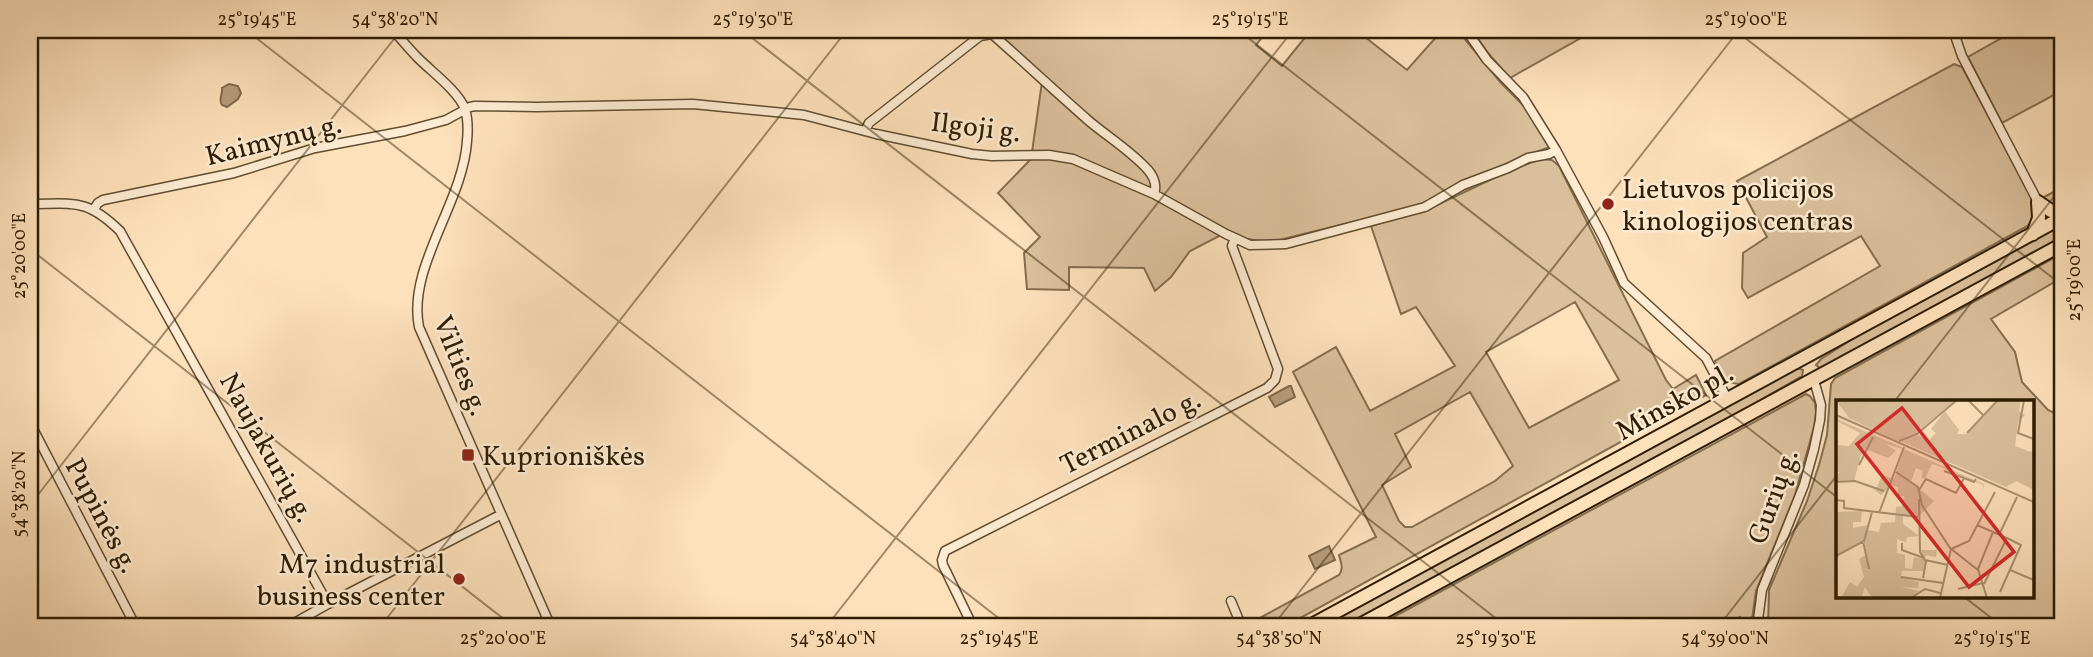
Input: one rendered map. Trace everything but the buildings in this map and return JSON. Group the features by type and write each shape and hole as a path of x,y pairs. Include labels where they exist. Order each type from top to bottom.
{"highway":[{"path":"2038,202 2063,216"},
{"path":"2033,234 2039,218 2038,202"},
{"name":"Minsko pl.","path":"1308,627 2063,216"},
{"name":"Minsko pl.","path":"1356,627 2063,244"},
{"path":"2045,255 2063,255"},
{"path":"1814,380 1812,363 1822,348"}],"street":[{"path":"393,30 416,57 459,98 465,109"},
{"path":"971,30 980,36"},
{"path":"1466,30 1487,60 1523,97 1556,150 1603,237 1623,283 1706,358 1728,400"},
{"path":"1953,30 1962,55 2038,202"},
{"path":"865,131 869,123 980,36 996,32 1150,172 1155,185 1154,194"},
{"name":"Ilgoji g.","path":"465,109 484,105 537,107 693,104 804,115 972,154 1049,155 1073,159 1154,194 1250,245 1286,244 1425,207 1463,185 1528,158 1556,150"},
{"name":"Kaimynų g.","path":"94,209 103,200 234,173 315,148 405,131 446,120 465,109"},
{"name":"Vilties g.","path":"465,109 468,130 464,162 424,272 416,316 420,334 551,627"},
{"path":"30,204 79,204 94,209"},
{"name":"Naujakurių g.","path":"94,209 120,231 133,252 328,604"},
{"name":"Terminalo g.","path":"973,627 943,565 945,551 1267,388 1275,380 1278,369 1232,246 1235,238"},
{"name":"Gurių g.","path":"1757,627 1762,590 1804,485 1814,449 1821,405 1814,380"},
{"name":"Pupinės g.","path":"30,423 136,627"},
{"path":"286,627 500,515"},
{"path":"1231,601 1241,625 1236,627"}],"shaded area":[{"path":"1005,30 1268,30 1256,45 1282,66 1311,30 1356,30 1407,70 1438,35 1459,32 1501,83 1529,111 1550,147 1453,187 1428,202 1406,209 1279,240 1261,241 1221,235 1190,251 1171,277 1155,291 1144,268 1069,267 1069,290 1027,289 1024,253 1040,237 998,193 1031,159 1043,75 1000,35"},
{"path":"1472,30 1595,30 1510,78"},
{"path":"2016,30 2063,30 2063,90 2002,123 1968,57"},
{"path":"1954,64 1962,67 2037,207 2031,224 1739,384 1726,380 1715,361 1880,266 1861,236 1748,298 1742,288 1743,253 1767,237 1737,181"},
{"path":"229,84 238,86 241,93 238,99 227,107 222,105 221,99 222,88"},
{"path":"1541,159 1552,160 1559,166 1666,380 1673,389 1696,375 1706,395 1284,627 1243,627 1339,575 1342,568 1339,555 1376,537 1293,372 1336,347 1370,411 1455,366 1416,307 1401,314 1371,226 1437,205","holes":["1575,302 1619,380 1529,428 1486,352","1470,392 1513,466 1495,481 1412,527 1405,527 1399,521 1382,485 1411,467 1395,434"]},
{"path":"2063,187 2063,206 2048,207 2044,197"},
{"path":"2063,222 2063,238 1821,369 1816,365 1821,359 1867,330"},
{"path":"2063,253 2063,277 1991,319 2015,352 2022,382 2048,410 2063,417 2063,627 1768,627 1769,590 1807,501 1827,435 1831,384 1835,378"},
{"path":"1797,368 1803,370 1802,376 1749,410 1345,627 1319,627"},
{"path":"1289,386 1295,397 1275,407 1269,397"},
{"path":"1806,394 1815,403 1814,427 1795,495 1756,591 1751,627 1742,627 1740,617 1719,627 1375,627"},
{"path":"1329,546 1335,560 1315,569 1309,556"}],"place":[{"name":"Lietuvos policijos kinologijos centras","path":"1608,204"},
{"name":"Kuprioniškės","path":"468,455"},
{"name":"M7 industrial business center","path":"459,579"}]}
